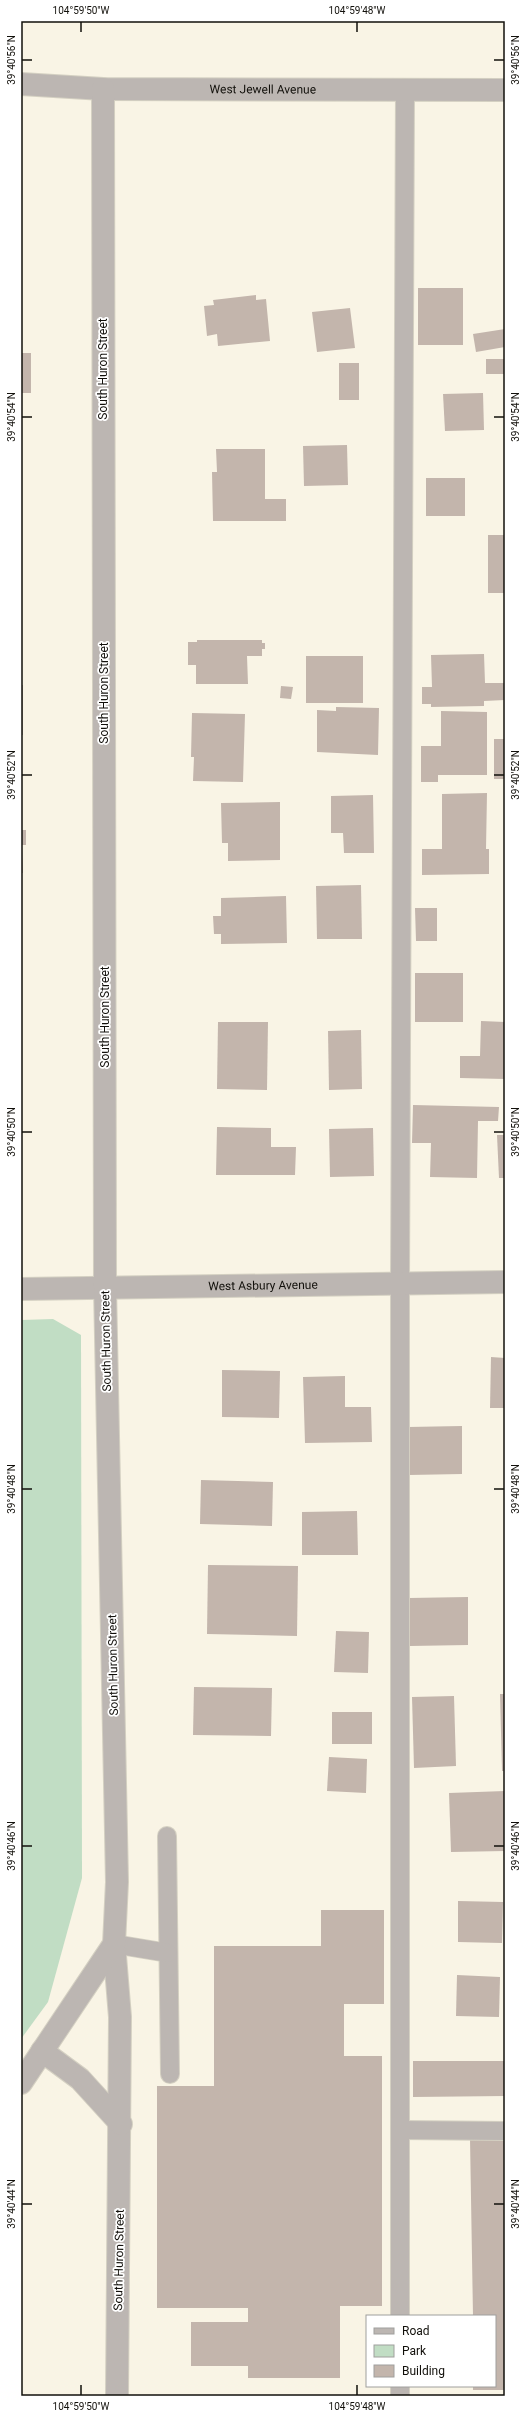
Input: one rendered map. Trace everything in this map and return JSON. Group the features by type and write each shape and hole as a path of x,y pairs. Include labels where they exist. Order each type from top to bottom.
{"street":[{"name":"West Jewell Avenue","path":"21,84 103,89 505,90"},
{"name":"South Huron Street","path":"103,89 105,1287 117,1882 114,1944 120,2017 121,2124 117,2396"},
{"name":"West Asbury Avenue","path":"21,1289 505,1282"},
{"path":"21,2083 114,1944"},
{"path":"42,2051 80,2079 121,2124"}],"lane":[{"path":"400,2315 400,1283 405,90"},
{"path":"167,1836 170,2074"},
{"path":"114,1944 168,1953"},
{"path":"400,2130 505,2131"}],"green space":[{"path":"53,1319 81,1335 82,1878 48,2002 21,2039 21,1320"}],"building":[{"path":"418,288 463,288 463,345 418,345"},
{"path":"256,295 256,300 266,299 270,341 218,346 217,334 207,336 204,306 214,305 213,300"},
{"path":"350,308 355,348 317,352 312,312"},
{"path":"505,329 505,347 476,352 473,334"},
{"path":"21,353 31,353 31,393 21,393"},
{"path":"486,359 504,359 504,374 486,374"},
{"path":"339,363 359,363 359,400 339,400"},
{"path":"483,393 484,430 445,431 443,394"},
{"path":"347,445 348,485 304,486 303,446"},
{"path":"216,449 265,449 265,499 286,499 286,521 213,521 212,472 217,472"},
{"path":"426,478 465,478 465,516 426,516"},
{"path":"488,535 505,535 505,593 488,593"},
{"path":"197,640 262,640 262,643 265,643 265,649 262,649 262,656 247,656 248,684 196,684 196,665 188,665 188,642 197,642"},
{"path":"484,654 485,683 505,683 505,700 484,701 484,706 431,707 431,704 422,704 422,687 432,687 431,655"},
{"path":"306,656 363,656 363,703 306,703"},
{"path":"21,685 23,685 23,735 21,735"},
{"path":"281,686 293,687 291,699 280,698"},
{"path":"336,707 379,708 378,755 317,752 317,710 336,711"},
{"path":"441,711 487,712 487,775 438,775 438,782 421,782 421,746 441,746"},
{"path":"192,713 245,714 243,782 193,781 194,757 191,757"},
{"path":"494,739 505,739 505,779 494,779"},
{"path":"487,793 486,849 489,849 489,874 422,875 422,849 442,849 442,794"},
{"path":"373,795 374,853 344,853 343,833 331,833 331,796"},
{"path":"280,802 280,860 228,861 228,843 222,843 221,803"},
{"path":"21,830 26,830 26,845 21,845"},
{"path":"22,848 23,873 21,873"},
{"path":"361,885 362,939 317,939 316,886"},
{"path":"286,896 287,943 221,944 221,934 214,934 213,916 221,916 221,898"},
{"path":"415,908 437,908 437,941 416,941"},
{"path":"415,973 463,973 463,1022 415,1022"},
{"path":"481,1021 505,1022 505,1079 460,1078 460,1056 480,1056"},
{"path":"218,1022 268,1022 267,1090 217,1089"},
{"path":"361,1030 362,1089 329,1090 328,1031"},
{"path":"413,1105 499,1107 498,1121 478,1121 477,1178 430,1177 431,1143 412,1143"},
{"path":"217,1127 271,1128 271,1147 296,1147 295,1175 216,1175"},
{"path":"373,1128 374,1176 330,1177 329,1129"},
{"path":"497,1135 505,1135 505,1178 499,1178"},
{"path":"491,1357 505,1358 505,1408 490,1408"},
{"path":"222,1370 280,1371 279,1418 222,1417"},
{"path":"345,1376 345,1407 371,1407 372,1442 305,1443 303,1377"},
{"path":"462,1426 462,1474 409,1475 408,1427"},
{"path":"201,1480 273,1482 272,1526 200,1524"},
{"path":"357,1511 358,1555 302,1555 302,1512"},
{"path":"208,1565 298,1566 297,1636 207,1634"},
{"path":"468,1597 468,1645 410,1646 409,1598"},
{"path":"336,1631 369,1632 368,1673 334,1672"},
{"path":"194,1687 272,1688 271,1736 193,1735"},
{"path":"500,1694 505,1694 505,1771 502,1771"},
{"path":"454,1696 456,1766 414,1768 412,1697"},
{"path":"332,1712 372,1712 372,1744 332,1744"},
{"path":"329,1757 367,1759 366,1793 327,1791"},
{"path":"505,1791 505,1851 451,1852 449,1793"},
{"path":"458,1901 503,1902 502,1943 458,1942"},
{"path":"321,1910 384,1910 384,2004 344,2004 344,2056 382,2056 382,2306 340,2306 340,2378 248,2378 248,2366 191,2366 191,2322 248,2322 248,2308 157,2308 157,2086 214,2086 214,1946 321,1946"},
{"path":"457,1975 500,1977 499,2017 456,2016"},
{"path":"413,2061 505,2061 505,2096 413,2097"},
{"path":"505,2137 505,2390 473,2390 473,2387 496,2387 496,2315 473,2315 470,2138"}]}
